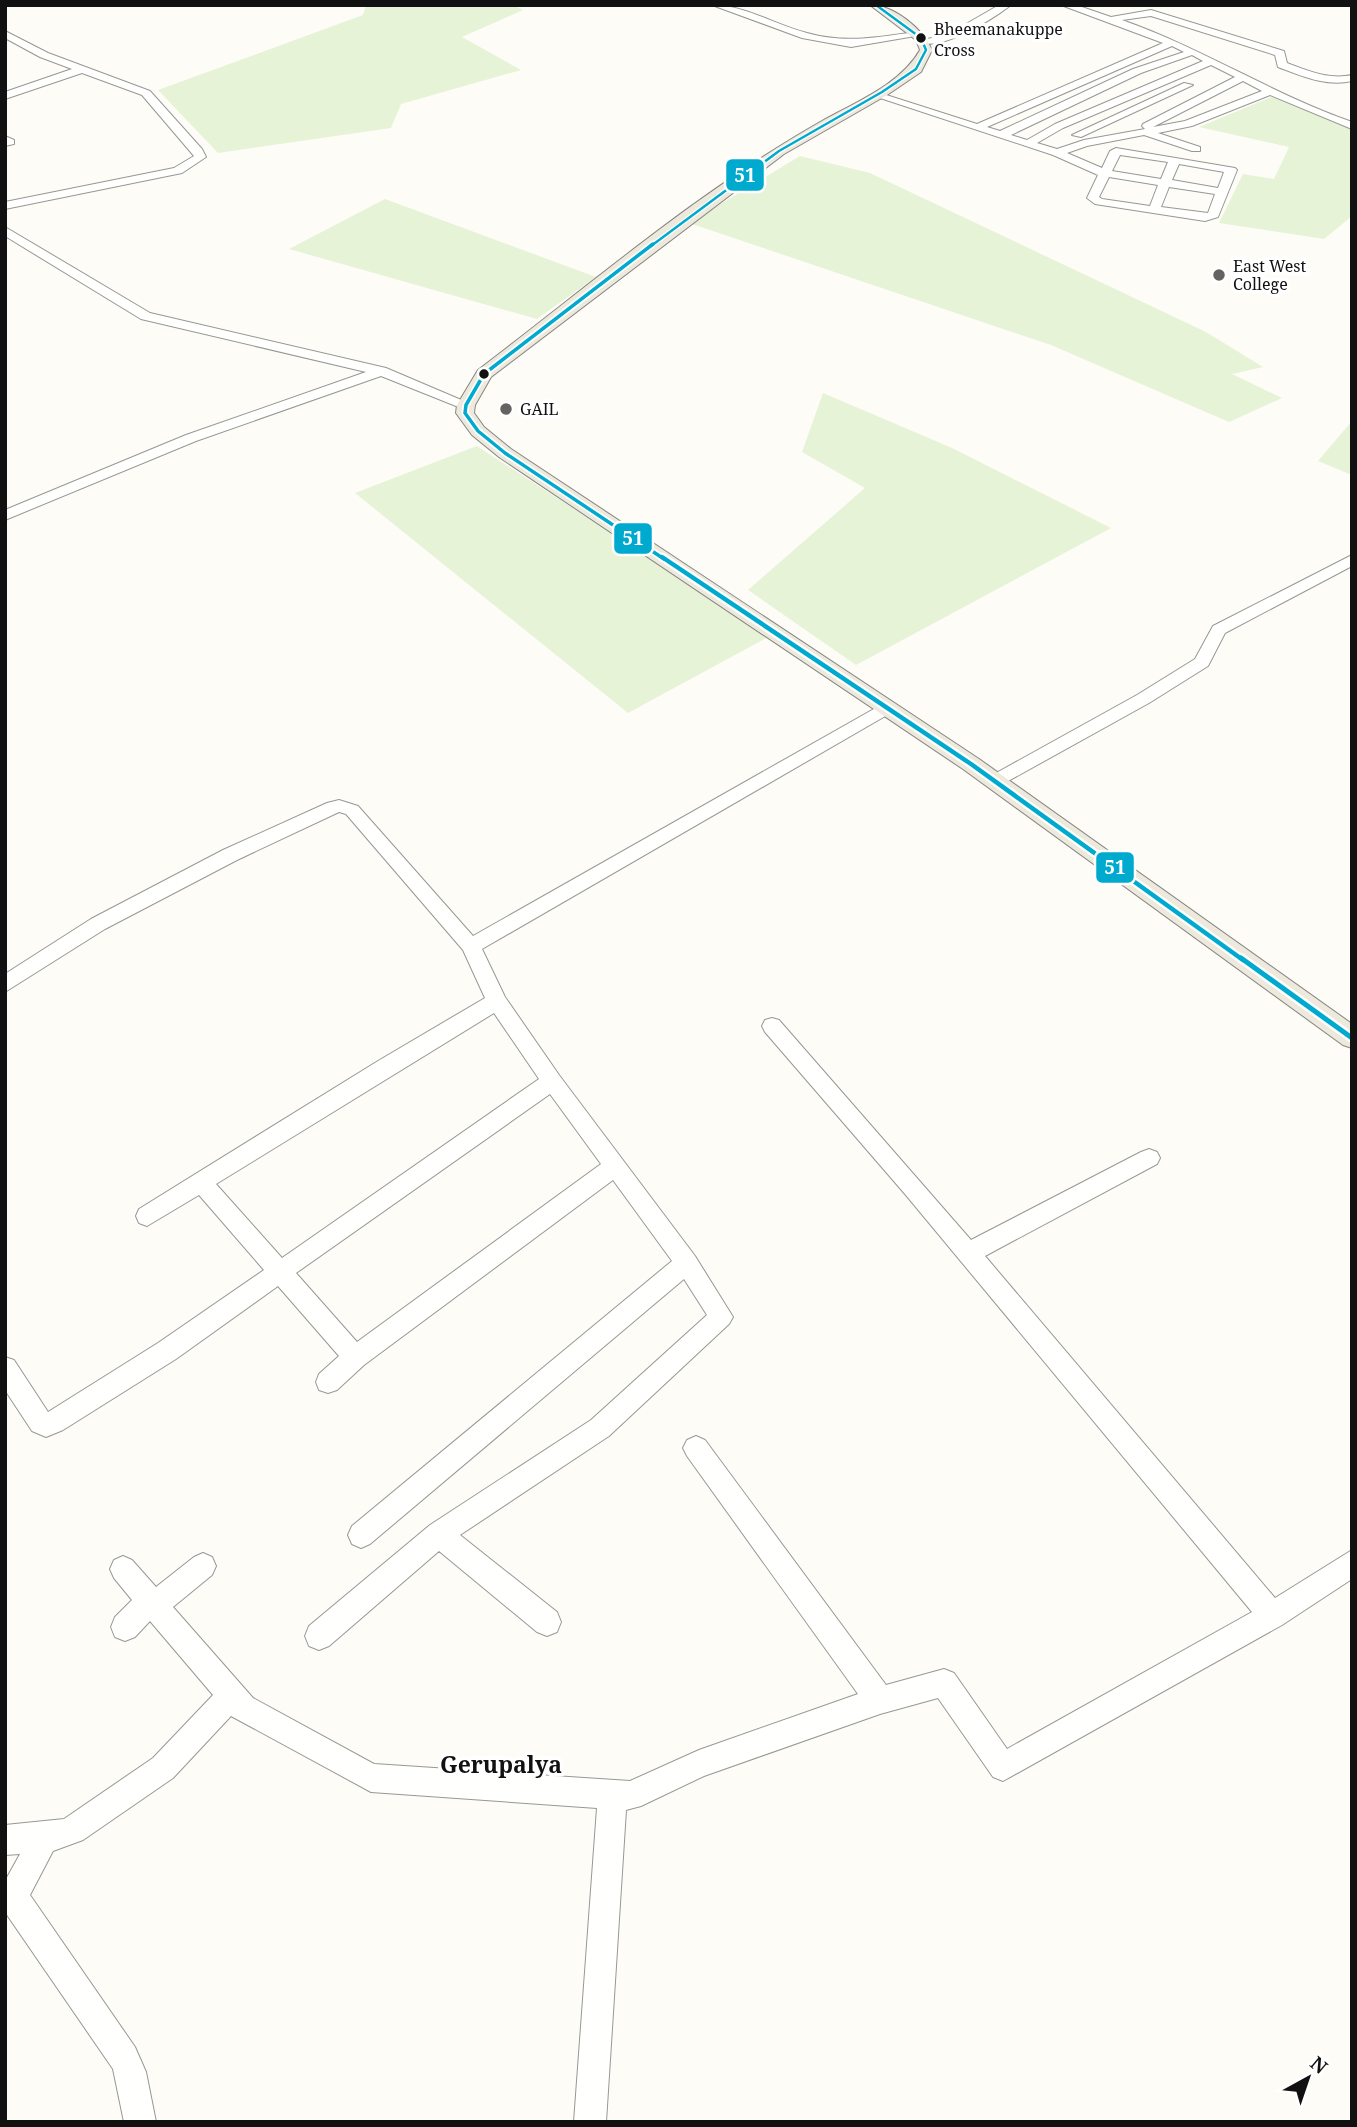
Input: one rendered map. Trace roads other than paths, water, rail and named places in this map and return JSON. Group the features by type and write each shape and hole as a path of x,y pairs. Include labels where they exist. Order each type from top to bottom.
{"main road":[{"path":"876,5 919,38 926,50 916,69 779,151 649,246 484,374 466,405 466,413 478,431 505,453 888,707 1352,1038"}],"street":[{"path":"718,5 808,37 851,44 949,38 1006,5"},
{"path":"1066,5 1171,43 1352,127"},
{"path":"1113,20 1152,13 1280,53 1282,65 1326,80 1339,82 1352,78"},
{"path":"5,34 28,48 145,93 198,151 200,157 178,171 5,206"},
{"path":"976,128 1171,43"},
{"path":"999,136 1137,71 1192,52"},
{"path":"1027,144 1057,126 1212,61"},
{"path":"5,96 82,69"},
{"path":"1039,148 1094,129 1225,69"},
{"path":"1142,133 1151,123 1242,78"},
{"path":"1057,153 1079,145 1188,124 1271,91"},
{"path":"876,95 1057,153 1107,174 1223,192"},
{"path":"1142,133 1196,149"},
{"path":"1079,145 1229,168 1231,170 1212,217 1094,200 1116,151"},
{"path":"1154,209 1175,160"},
{"path":"5,231 146,316 381,371 466,405"},
{"path":"5,516 191,438 381,371"},
{"path":"995,781 1143,699 1202,662 1207,648 1219,630 1352,560"},
{"path":"471,946 888,707"},
{"path":"5,984 98,924 230,855 339,806 352,810 471,946 497,1001 552,1081 687,1263 721,1317 600,1428 439,1534 319,1636"},
{"path":"147,1216 385,1067 497,1001"},
{"path":"772,1026 968,1253 1272,1615"},
{"path":"5,1368 37,1419 46,1425 167,1351 552,1081"},
{"path":"968,1253 1149,1158"},
{"path":"328,1382 355,1357 615,1166"},
{"path":"201,1182 355,1357"},
{"path":"361,1535 687,1263"},
{"path":"696,1448 880,1700"},
{"path":"439,1534 547,1622"},
{"path":"123,1569 243,1708 371,1778 631,1796 699,1763 880,1700 944,1684 1003,1767 1272,1615 1352,1563"},
{"path":"125,1627 152,1603 203,1566"},
{"path":"5,1840 57,1836 73,1830 163,1768 231,1696"},
{"path":"590,2122 612,1795"},
{"path":"44,1837 9,1900 124,2058 130,2072 140,2122"}],"place":[{"name":"Bheemanakuppe Cross","path":"921,38"},
{"name":"East West College","path":"1219,275"},
{"name":"GAIL","path":"506,409"}],"district":[{"name":"Gerupalya","path":"501,1765"}]}
